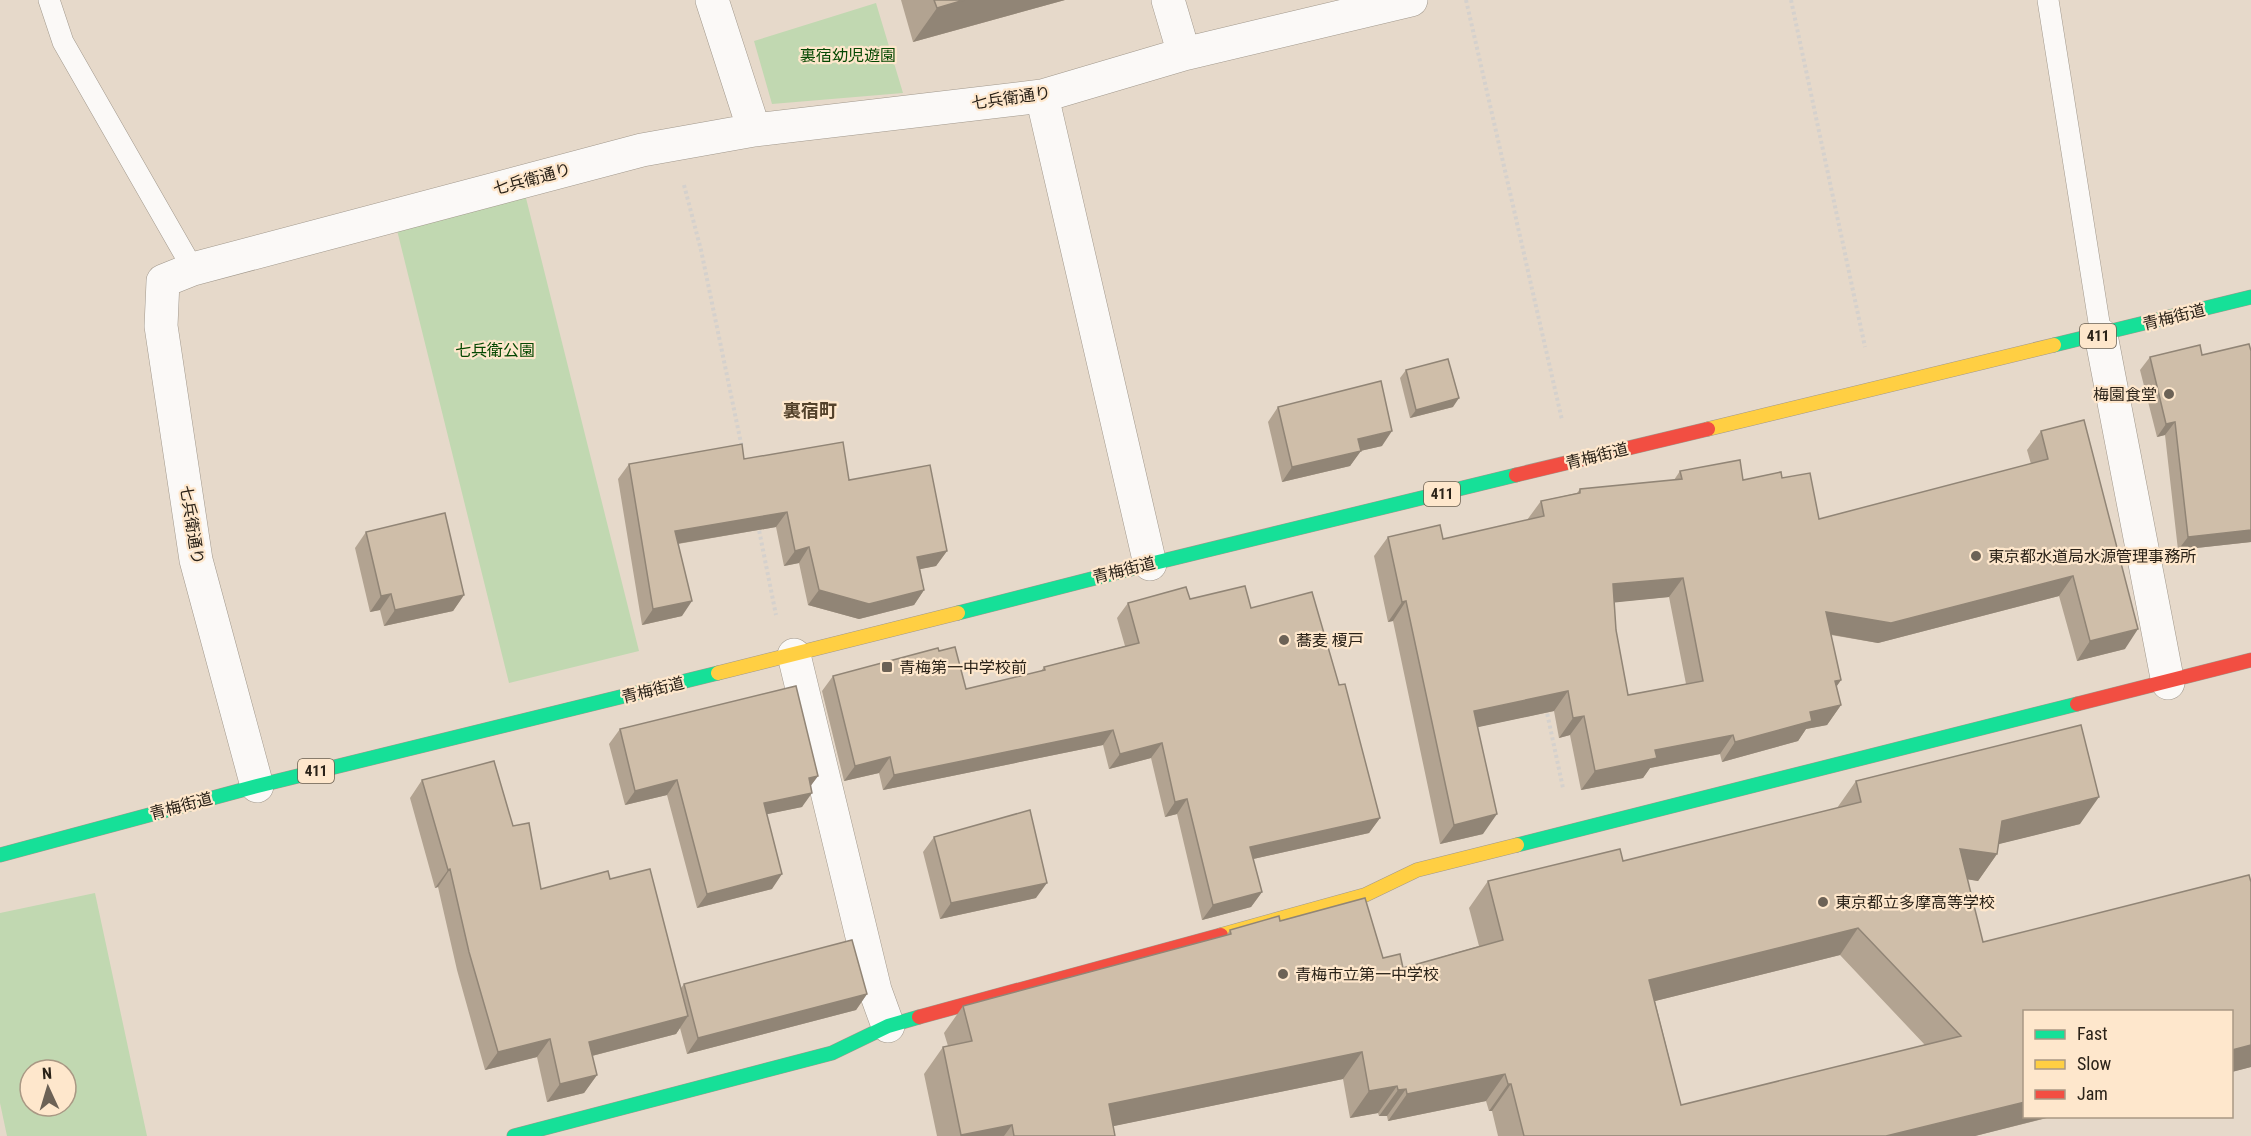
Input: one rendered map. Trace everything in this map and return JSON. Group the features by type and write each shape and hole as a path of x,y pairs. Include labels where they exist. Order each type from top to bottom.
{"main road":[{"name":"青梅街道","path":"0,855 257,786 794,655 1150,564 2251,297"},
{"path":"514,1136 832,1053 888,1026 1365,895 1417,870 2168,683 2251,660"}],"street":[{"path":"712,0 754,130"},
{"path":"1168,0 1184,54"},
{"name":"七兵衛通り","path":"257,786 196,560 161,326 163,281 193,269 630,153 754,130 1042,96 1184,54 1398,2"},
{"path":"1042,96 1150,564"},
{"path":"2101,335 2168,683"},
{"path":"794,655 875,990 888,1026"}],"lane":[{"path":"49,0 63,42 193,269"},
{"path":"2048,0 2101,335"}],"path":[{"path":"1466,0 1572,462"},
{"path":"1791,0 1874,389"},
{"path":"673,144 701,250 744,455"},
{"path":"756,514 777,619 794,655"},
{"path":"1545,703 1572,832"}],"green space":[{"name":"裏宿幼児遊園","path":"876,3 903,93 772,104 754,41"},
{"name":"七兵衛公園","path":"525,194 639,651 509,683 396,226"},
{"path":"95,893 147,1136 7,1136 0,1103 0,913"}],"building":[{"path":"934,0 964,0 937,8"},
{"path":"2249,344 2251,351 2251,530 2188,537 2175,422 2166,424 2150,357 2200,345 2202,355"},
{"path":"1448,359 1459,398 1416,410 1406,370"},
{"path":"1381,381 1392,431 1358,439 1361,451 1292,467 1278,407"},
{"path":"2084,420 2138,629 2090,641 2073,576 1891,623 1826,612 1841,680 1835,681 1841,705 1810,712 1812,721 1735,742 1733,735 1655,750 1657,758 1595,771 1584,716 1573,718 1568,691 1474,711 1497,814 1454,825 1406,601 1402,602 1388,537 1440,525 1443,539 1544,516 1541,501 1580,493 1580,489 1682,479 1680,471 1740,460 1743,480 1781,472 1782,478 1810,473 1819,519 2048,459 2041,431","holes":["1683,578 1703,681 1628,695 1616,630 1613,584"]},
{"path":"843,442 849,480 930,465 947,551 917,557 924,590 869,604 819,590 809,547 795,551 787,512 675,531 692,601 653,609 629,464 742,444 744,459"},
{"path":"445,513 464,595 395,610 391,594 381,596 366,532"},
{"path":"1245,586 1251,608 1312,592 1339,685 1345,684 1380,818 1250,847 1262,892 1213,905 1187,799 1175,802 1162,743 1120,754 1113,730 894,775 890,757 855,766 833,676 938,648 939,651 955,647 966,689 1045,670 1044,667 1139,643 1128,603 1186,587 1190,599"},
{"path":"796,686 818,776 809,778 812,793 764,803 782,874 707,894 677,780 635,791 620,729"},
{"name":"東京都立多摩高等学校","path":"2081,725 2099,797 2002,821 1997,854 1960,849 1983,942 2249,875 2251,882 2251,1045 2233,1050 2233,1010 2023,1010 2023,1102 1886,1136 1524,1136 1511,1084 1508,1084 1505,1074 1407,1094 1406,1089 1398,1090 1397,1086 1369,1091 1362,1052 1109,1104 1115,1136 1014,1136 1012,1125 961,1135 943,1047 972,1041 963,1006 1231,934 1230,930 1279,916 1280,921 1365,898 1383,958 1400,954 1403,968 1503,940 1488,881 1620,849 1623,861 1861,802 1856,781","holes":["1858,928 1961,1036 1681,1105 1649,980"]},
{"path":"494,761 513,826 529,823 541,889 608,871 610,879 650,869 688,1016 589,1042 597,1075 560,1084 550,1039 498,1052 469,952 450,869 448,870 422,780"},
{"path":"1030,810 1047,883 951,903 934,837"},
{"path":"852,940 867,994 698,1038 684,984"}],"traffic: fast":[{"path":"2054,345 2251,297"},
{"path":"958,613 1516,475"},
{"path":"0,855 257,786 718,673"},
{"path":"1517,845 2077,704"},
{"path":"514,1136 832,1053 888,1026 919,1017"}],"traffic: slow":[{"path":"1708,429 2054,345"},
{"path":"718,673 958,613"},
{"path":"1221,935 1365,895 1417,870 1517,845"}],"traffic: jam":[{"path":"1516,475 1708,429"},
{"path":"2077,704 2251,660"},
{"path":"919,1017 1221,935"}],"place":[{"name":"梅園食堂","path":"2169,394"},
{"name":"東京都水道局水源管理事務所","path":"1976,556"},
{"name":"蕎麦 榎戸","path":"1284,640"},
{"name":"青梅第一中学校前","path":"887,667"},
{"name":"東京都立多摩高等学校","path":"1823,902"},
{"name":"青梅市立第一中学校","path":"1283,974"}],"district":[{"name":"裏宿町","path":"810,410"}]}
